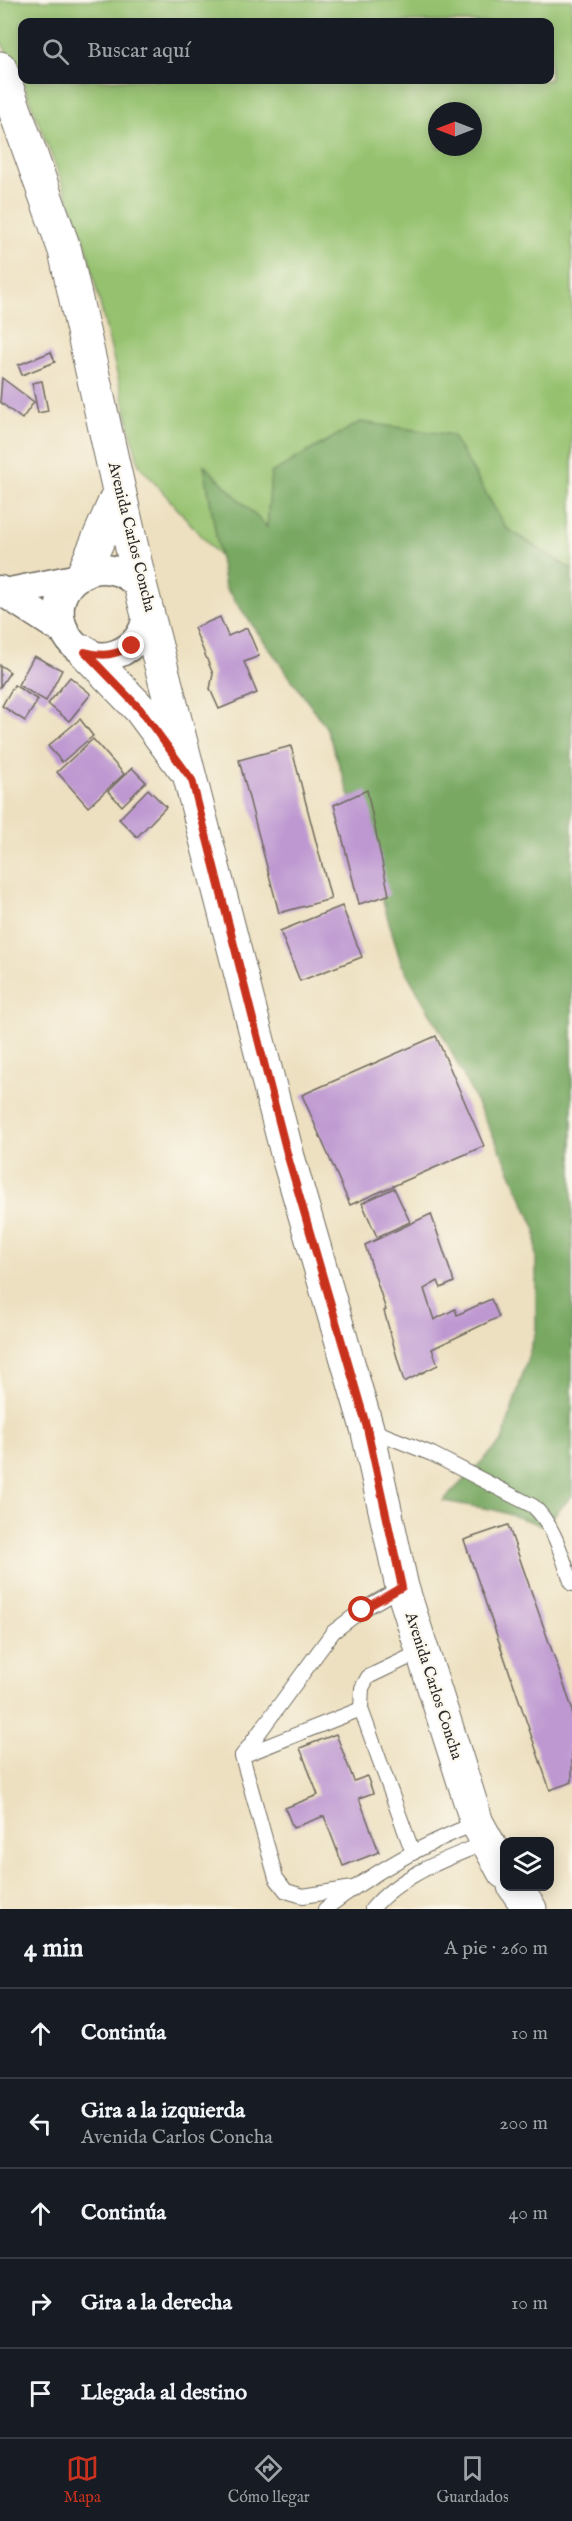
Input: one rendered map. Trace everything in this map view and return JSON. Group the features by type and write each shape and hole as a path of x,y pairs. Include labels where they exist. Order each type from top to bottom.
{"street":[{"name":"Avenida Carlos Concha","path":"0,68 65,251 144,594 288,1157 367,1428 402,1587 482,1832 500,1865"},
{"path":"119,492 79,576 62,598 61,622 75,642 140,709 192,780"},
{"path":"96,568 109,568 133,578 144,594 148,617 143,633 132,646 118,654 101,656 75,642 2,591 79,576 96,568"},
{"path":"517,1891 530,1909"}],"lane":[{"path":"367,1428 432,1454 533,1506 544,1516 551,1529 572,1584"},
{"path":"242,1756 333,1632 362,1610 402,1587"},
{"path":"413,1853 361,1709 362,1688 368,1677 422,1651"},
{"path":"242,1756 361,1709"},
{"path":"242,1756 276,1878 286,1891 303,1896 353,1888"},
{"path":"325,1909 353,1888 450,1833 482,1832"},
{"path":"372,1909 380,1899 446,1859 482,1832"}],"green space":[{"path":"0,0 572,0 572,570 506,528 452,435 267,528 204,466 220,557 139,465 85,241 23,84 554,84 554,18 18,18 18,71 0,40"},
{"path":"360,422 452,435 506,528 572,570 572,1496 544,1526 495,1510 443,1501 502,1441 536,1331 536,1230 507,1164 445,1039 401,963 364,837 326,727 225,587 204,465 267,527 271,473"}],"building":[{"path":"51,352 55,362 22,375 18,365"},
{"path":"2,378 34,402 22,419 0,402"},
{"path":"42,381 48,411 38,413 32,383"},
{"path":"220,617 228,636 247,628 259,656 244,662 257,693 219,709 210,689 213,674 194,628"},
{"path":"34,656 62,670 46,701 18,685"},
{"path":"0,665 10,672 0,687"},
{"path":"70,677 91,694 69,721 48,704"},
{"path":"14,685 38,700 25,721 2,706"},
{"path":"80,719 93,736 62,762 48,746"},
{"path":"93,739 124,774 88,807 57,772"},
{"path":"291,746 331,899 279,913 239,760"},
{"path":"132,768 146,782 122,806 108,791"},
{"path":"148,789 166,807 137,837 119,819"},
{"path":"367,790 389,895 359,904 334,805"},
{"path":"342,906 362,957 300,981 280,931"},
{"path":"436,1036 484,1146 350,1205 302,1095"},
{"path":"394,1188 410,1222 377,1237 362,1203"},
{"path":"431,1214 454,1282 441,1288 438,1281 424,1289 434,1320 455,1309 457,1315 491,1299 499,1317 432,1349 438,1365 404,1382 384,1311 386,1310 365,1245"},
{"path":"508,1525 572,1708 572,1782 550,1790 464,1540"},
{"path":"336,1734 354,1781 367,1776 373,1793 359,1798 379,1852 343,1866 324,1816 293,1828 285,1808 318,1795 300,1748"}],"route":[{"path":"132,646 118,654 101,656 85,652 140,709 192,780 288,1157 367,1428 402,1587 362,1610"}]}
